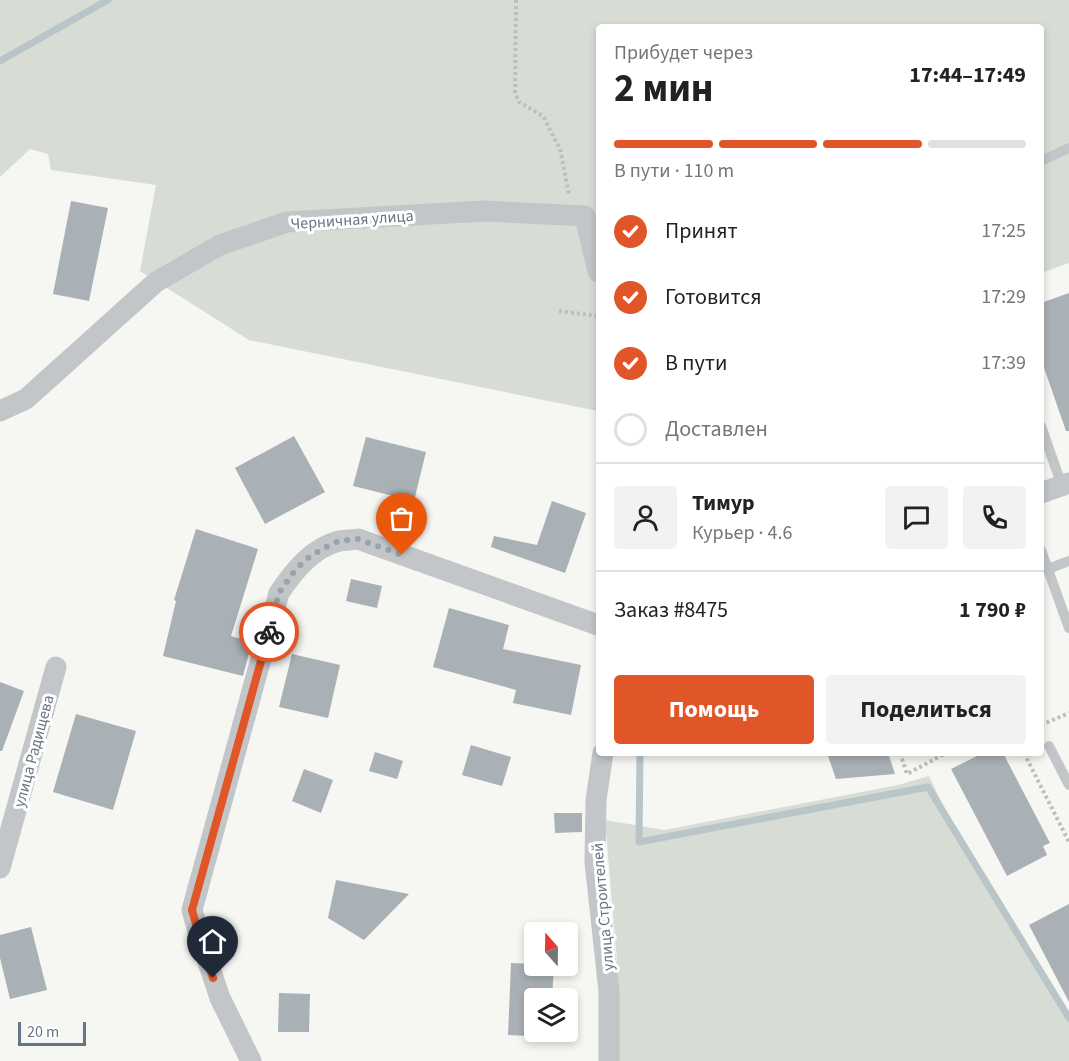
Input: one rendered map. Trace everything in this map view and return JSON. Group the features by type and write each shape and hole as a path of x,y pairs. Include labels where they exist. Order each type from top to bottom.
{"street":[{"name":"Черничная улица","path":"0,411 26,399 156,282 220,245 287,222 485,211 592,217"},
{"path":"592,217 596,254"},
{"path":"1044,492 1065,484"},
{"path":"251,1061 220,998 192,910 279,593 292,574 305,560 324,548 339,541 358,539 596,624"},
{"name":"улица Радищева","path":"0,868 56,667"},
{"name":"улица Строителей","path":"603,756 596,800 595,862 609,991 609,1061"}],"lane":[{"path":"1044,160 1069,148"},
{"path":"1045,449 1065,484"},
{"path":"1044,558 1069,628"},
{"path":"1048,569 1069,561"},
{"path":"1049,746 1069,785"}],"path":[{"path":"516,0 515,93 519,102 543,116 560,149 570,197 592,217"},
{"path":"558,311 596,316"},
{"path":"1044,724 1069,713"},
{"path":"901,756 907,774 940,756"},
{"path":"1026,756 1069,842"}],"shaded area":[{"path":"0,0 1069,0 1069,263 1044,272 1044,24 596,24 596,411 249,340 140,271 156,185 51,170 48,154 30,149 0,177"},
{"path":"929,776 961,842 1069,1018 1069,1061 617,1061 618,974 605,820 664,830 898,785"}],"building":[{"path":"71,201 108,208 89,301 53,294"},
{"path":"1069,293 1069,431 1066,431 1044,368 1044,302"},
{"path":"294,436 325,492 265,524 235,468"},
{"path":"366,437 426,452 414,501 353,486"},
{"path":"552,501 586,513 565,573 491,547 494,536 537,545"},
{"path":"196,529 258,549 231,636 252,642 243,676 163,656 176,601 174,600"},
{"path":"351,579 382,586 377,608 346,601"},
{"path":"449,608 509,625 503,649 581,665 571,715 513,703 516,690 433,667"},
{"path":"292,654 340,665 328,718 279,707"},
{"path":"0,682 24,691 2,751 0,751"},
{"path":"76,714 136,731 113,810 53,792"},
{"path":"471,745 511,757 502,786 462,775"},
{"path":"375,752 403,761 397,779 369,771"},
{"path":"828,756 889,756 895,774 836,779"},
{"path":"977,756 1005,756 1050,843 1043,846 1047,855 1007,876 951,769"},
{"path":"304,769 333,780 321,813 292,801"},
{"path":"554,813 582,813 582,832 555,833"},
{"path":"336,880 409,894 364,940 328,918"},
{"path":"1069,904 1069,1002 1029,925"},
{"path":"31,927 47,990 10,999 0,958 0,935"},
{"path":"511,963 524,964 524,976 553,976 553,988 524,988 524,1036 508,1035"},
{"path":"279,993 310,994 309,1032 278,1032"}],"waterway":[{"path":"0,61 108,0"},
{"path":"640,756 639,842 928,787 1069,1018"}],"way so far":[{"path":"269,632 279,593 305,560 324,548 339,541 358,539 402,555"}],"route":[{"path":"213,978 192,910 269,632"}]}
